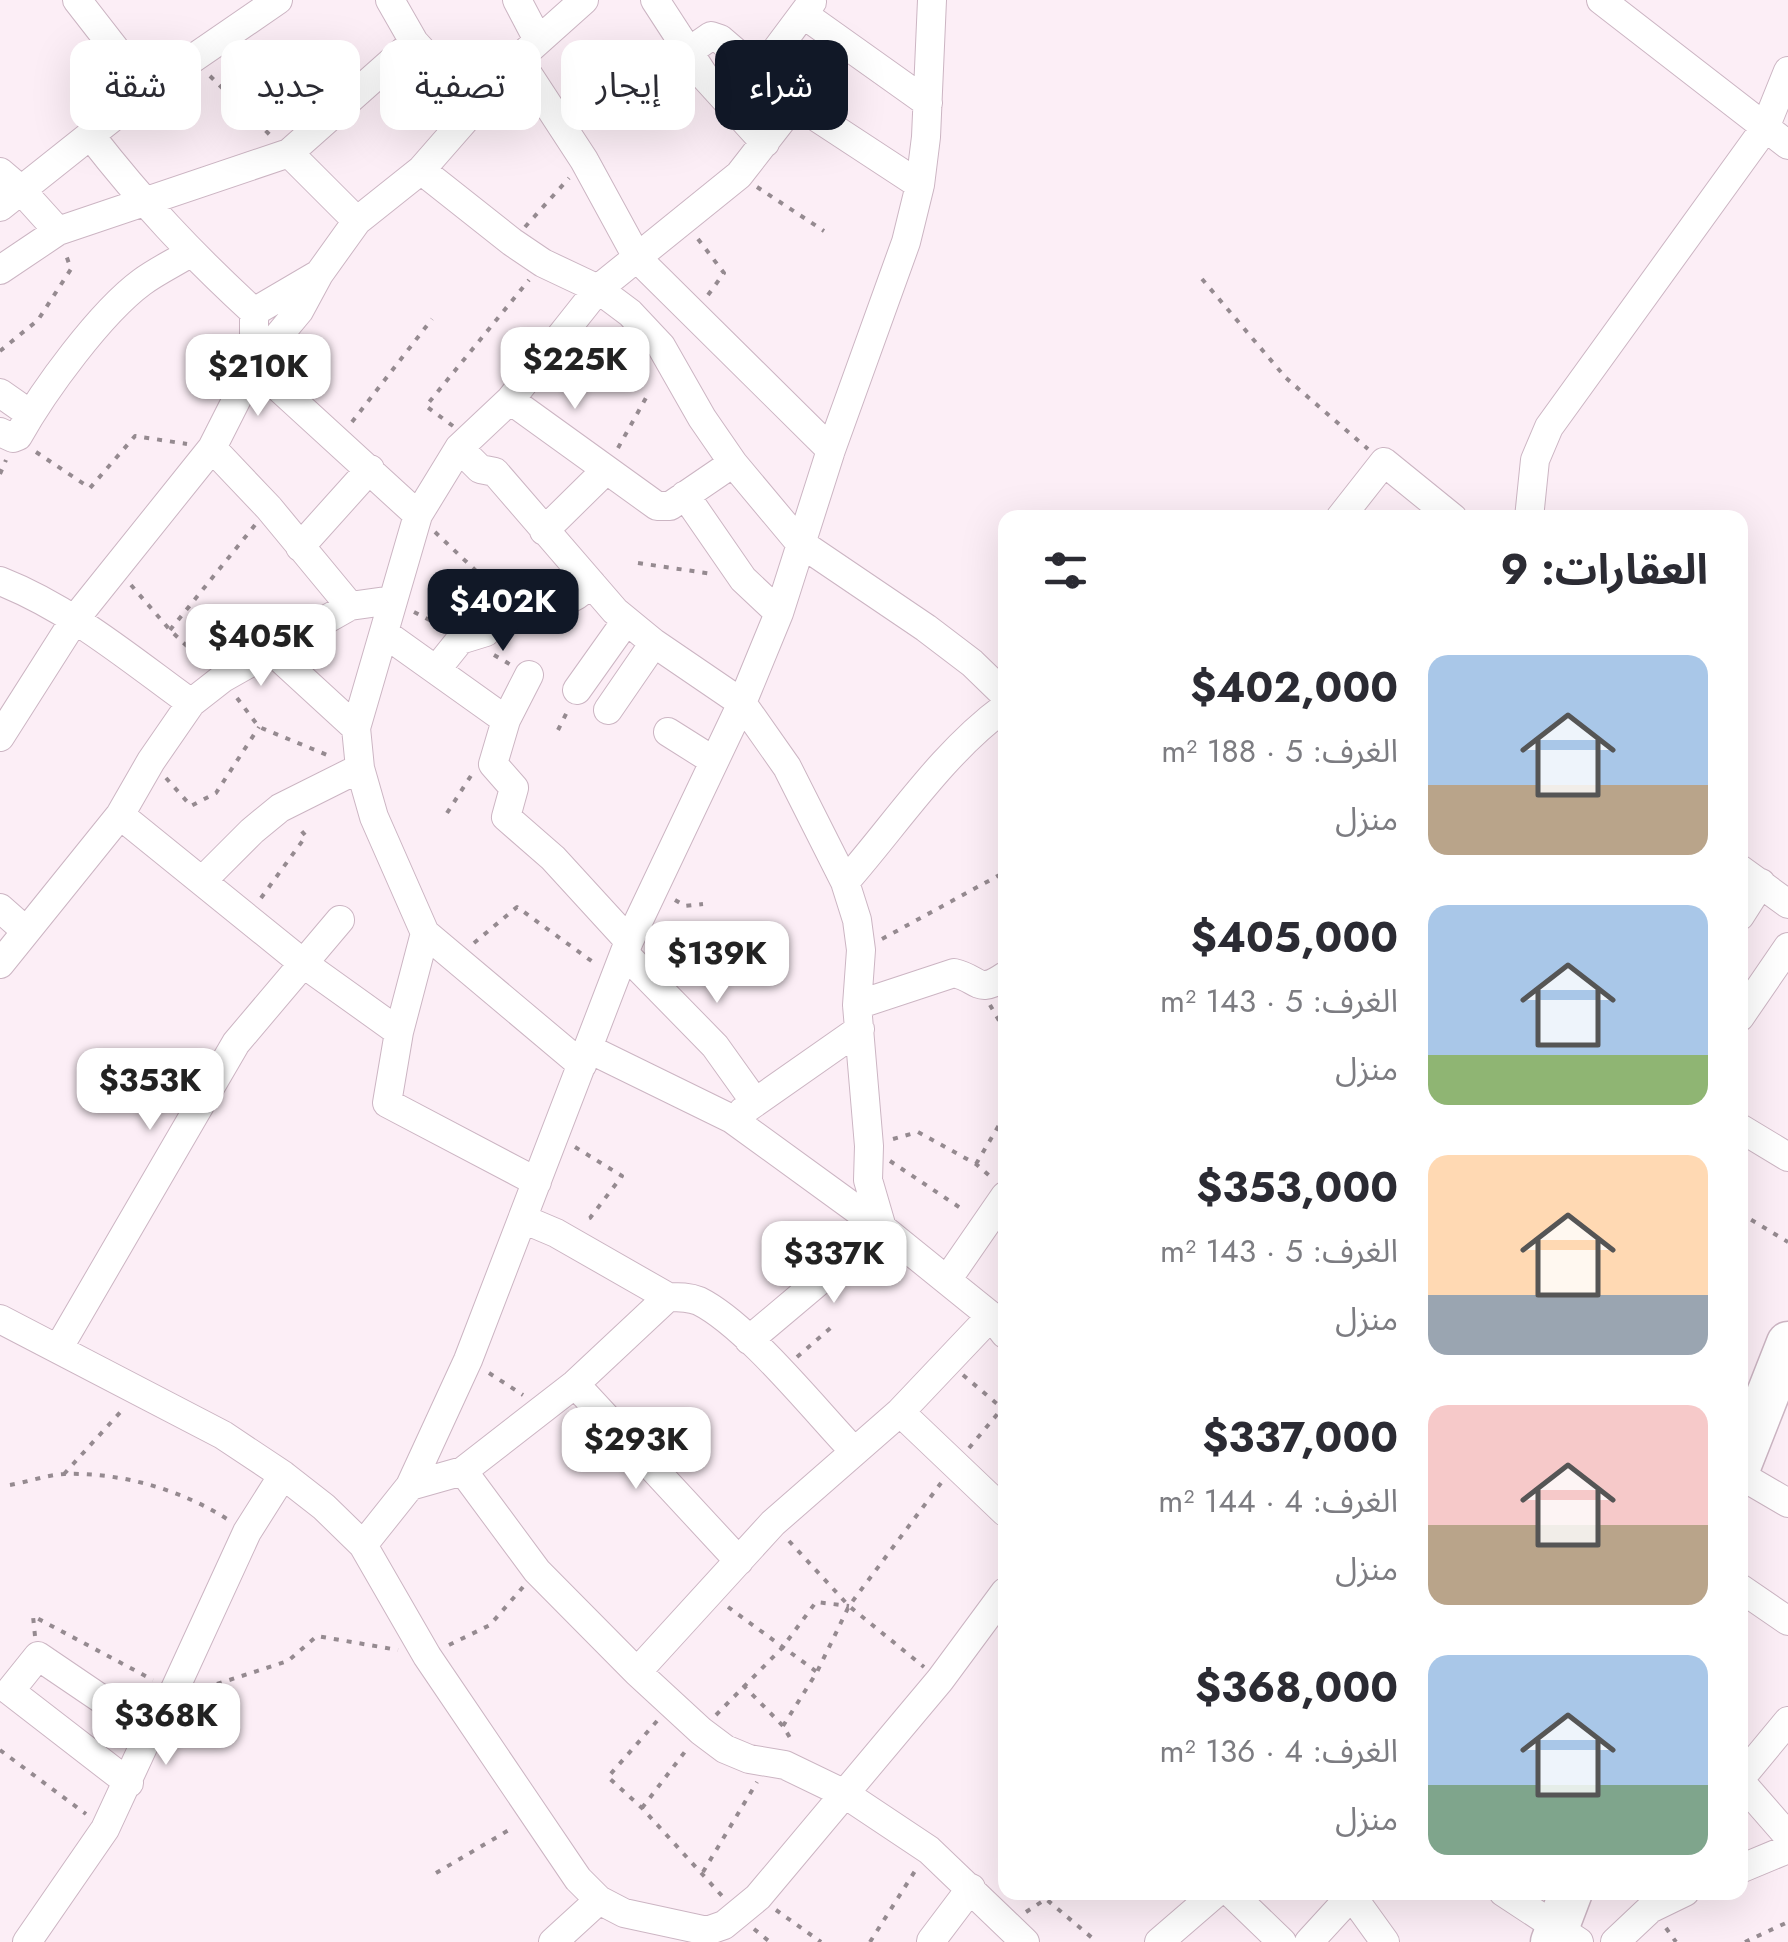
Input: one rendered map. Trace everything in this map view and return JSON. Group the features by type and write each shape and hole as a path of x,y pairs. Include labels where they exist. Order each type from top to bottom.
{"highway":[{"path":"1748,1445 1788,1343"}],"street":[{"path":"78,0 108,40"},
{"path":"201,54 278,0"},
{"path":"517,0 526,40"},
{"path":"538,40 584,0"},
{"path":"654,0 680,40"},
{"path":"363,1545 410,1486 468,1360 624,958 779,613 830,450 906,242 920,185 932,0"},
{"path":"1602,0 1788,145"},
{"path":"400,5 413,40"},
{"path":"783,40 808,7 928,103"},
{"path":"695,47 706,38 719,40"},
{"path":"695,62 765,143"},
{"path":"1529,510 1535,460 1549,428 1765,128 1788,71"},
{"path":"0,270 58,231 288,153 380,72"},
{"path":"541,77 566,132 638,259 830,450"},
{"path":"58,231 7,189 95,130"},
{"path":"2,731 75,620 212,448 254,364 299,311 319,274 357,221 421,170 454,130"},
{"path":"636,1672 773,1523 900,1412 948,1363 998,1325 882,1228 732,1119 586,1057 425,933 374,817 360,768 356,728 418,515 464,443 510,400 598,289 739,176 775,130"},
{"path":"836,130 920,185"},
{"path":"90,134 141,201 190,254 254,312 254,364 418,515"},
{"path":"288,153 357,221"},
{"path":"421,170 512,242 598,289 630,313 661,346 733,463 799,542 926,628 998,688"},
{"path":"0,393 15,428 116,306 141,283 190,254"},
{"path":"254,312 319,274"},
{"path":"510,400 656,506 670,506 733,463"},
{"path":"464,443 480,468 496,472 626,621 742,702 787,766 845,882 861,950 859,1016 868,1180 882,1228"},
{"path":"212,448 269,508 350,606"},
{"path":"1346,510 1384,462 1443,510"},
{"path":"300,548 370,469"},
{"path":"544,531 606,470"},
{"path":"685,496 743,578 779,613"},
{"path":"0,581 36,596 75,620 192,703"},
{"path":"436,670 464,638 486,632 509,603 556,605 578,596 591,583"},
{"path":"0,964 120,814 150,761 192,703 222,678 350,606 392,600"},
{"path":"577,690 626,621"},
{"path":"384,633 506,720"},
{"path":"608,710 654,643"},
{"path":"271,650 356,728"},
{"path":"529,675 506,720 494,764 514,788 507,821 553,858 624,958 715,1046 756,1102"},
{"path":"845,882 936,774 998,712"},
{"path":"668,732 714,761"},
{"path":"202,880 280,808 360,768"},
{"path":"120,814 304,964 398,1032"},
{"path":"1750,876 1788,904"},
{"path":"0,908 26,931"},
{"path":"58,1349 236,1043 340,920"},
{"path":"425,933 398,1032 386,1098 391,1107 538,1182"},
{"path":"1748,1005 1788,947"},
{"path":"732,1119 859,1016 954,973 978,986 990,986 998,981"},
{"path":"1748,1133 1788,1157"},
{"path":"947,1280 998,1207"},
{"path":"523,1219 556,1233 668,1297 701,1302 749,1340 854,1450"},
{"path":"749,1340 882,1228"},
{"path":"410,1486 463,1471 575,1384 668,1297"},
{"path":"0,1319 223,1436 324,1507 363,1545 427,1656 578,1879 598,1900 646,1931 715,1937 749,1906 940,1680 998,1601"},
{"path":"575,1384 740,1561"},
{"path":"900,1412 998,1505"},
{"path":"463,1471 537,1571 636,1672 702,1731 725,1749 798,1770 845,1794 929,1850 1025,1942"},
{"path":"27,1942 106,1829 247,1532 283,1475"},
{"path":"1748,1480 1788,1504"},
{"path":"1748,1594 1788,1621"},
{"path":"129,1783 10,1692 37,1656 150,1732"},
{"path":"1748,1770 1788,1720"},
{"path":"1748,1789 1788,1836"},
{"path":"1748,1866 1788,1849"},
{"path":"931,1940 971,1888"},
{"path":"554,1942 598,1900"},
{"path":"1158,1942 1208,1900"},
{"path":"1238,1900 1282,1942"},
{"path":"1309,1942 1345,1900"},
{"path":"1354,1900 1386,1942"},
{"path":"1517,1900 1565,1926"},
{"path":"1614,1942 1641,1901"}],"path":[{"path":"201,66 288,153"},
{"path":"512,242 584,160"},
{"path":"739,176 824,231"},
{"path":"684,220 724,273 693,312"},
{"path":"0,351 38,320 71,269 58,231"},
{"path":"464,443 426,406 544,262"},
{"path":"1202,280 1286,378 1384,462"},
{"path":"338,439 432,319"},
{"path":"606,470 648,396"},
{"path":"15,428 90,488 135,436 212,448"},
{"path":"170,630 269,508"},
{"path":"418,515 509,603"},
{"path":"638,563 743,578"},
{"path":"116,568 170,630 222,678 259,727 360,768"},
{"path":"392,600 529,675"},
{"path":"150,761 191,806 216,793 259,727"},
{"path":"247,917 306,836 280,808"},
{"path":"861,950 998,876"},
{"path":"654,886 685,906 703,904"},
{"path":"455,959 518,907 624,958"},
{"path":"869,1146 918,1132 976,1164 998,1127"},
{"path":"554,1134 622,1176 590,1218 556,1233"},
{"path":"869,1146 986,1225"},
{"path":"1748,1218 1788,1242"},
{"path":"779,1372 835,1324"},
{"path":"468,1360 544,1409"},
{"path":"948,1363 998,1401"},
{"path":"64,1474 138,1392"},
{"path":"743,1686 783,1726 817,1672 850,1606 955,1464 998,1413"},
{"path":"10,1485 64,1474 138,1481 206,1505 247,1532"},
{"path":"773,1523 850,1606 940,1680"},
{"path":"216,1684 288,1661 317,1636 427,1656 490,1625 537,1571"},
{"path":"710,1594 817,1672"},
{"path":"642,1808 702,1731 782,1648 816,1602 850,1606"},
{"path":"37,1656 33,1616 174,1692"},
{"path":"672,1703 608,1778 702,1872 749,1906 821,1942"},
{"path":"0,1750 106,1829"},
{"path":"702,1872 768,1763"},
{"path":"436,1874 536,1814"},
{"path":"870,1942 929,1850"},
{"path":"1047,1900 1097,1942"},
{"path":"1745,1942 1788,1922"}]}
